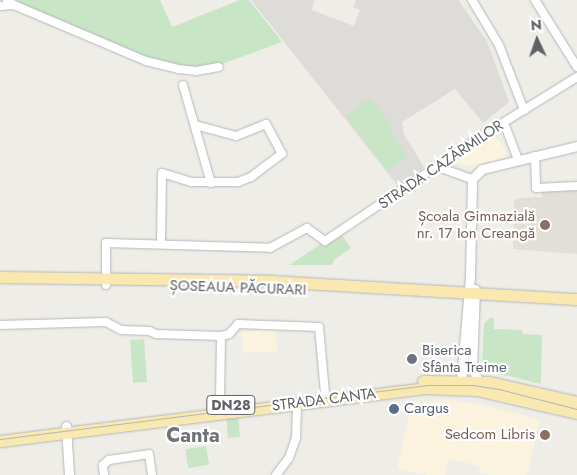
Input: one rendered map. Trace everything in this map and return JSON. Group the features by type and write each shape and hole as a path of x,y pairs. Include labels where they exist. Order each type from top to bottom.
{"main road":[{"name":"ȘOSEAUA PĂCURARI","path":"0,278 472,295"},
{"name":"ȘOSEAUA PĂCURARI","path":"0,284 106,282"},
{"path":"472,295 577,299"},
{"path":"472,295 577,305"},
{"name":"STRADA CANTA","path":"0,434 66,429 222,410 326,393 425,381 465,385"},
{"name":"DN28","path":"465,385 478,381 511,386 577,402"},
{"name":"DN28","path":"465,385 577,413"},
{"name":"STRADA CANTA","path":"222,410 297,404 465,385"},
{"name":"STRADA CANTA","path":"0,441 66,429"}],"street":[{"path":"472,0 499,45 524,110"},
{"path":"535,0 577,67"},
{"path":"0,6 11,3 146,60 187,70 219,67"},
{"name":"STRADA CAZĂRMILOR","path":"161,244 270,248 307,228 325,241 440,164 577,77"},
{"path":"183,85 210,183"},
{"path":"504,123 518,160"},
{"path":"106,282 106,243 161,244 162,174 192,182 238,182 251,177 282,154 266,124 236,136 195,124"},
{"path":"478,381 472,366 472,295 470,277 472,179 482,169 577,146"},
{"path":"536,156 536,188 577,186"},
{"path":"440,164 444,170 472,179"},
{"path":"465,385 472,295"},
{"path":"0,325 106,322 121,330 156,334 221,336 229,334 238,324 319,327 326,393"},
{"path":"221,336 220,390 222,410"},
{"path":"276,475 289,458 296,438 297,404"},
{"path":"66,429 69,475"},
{"path":"104,475 103,465 109,460 149,454 152,475"}],"shaded area":[{"path":"251,0 314,0 312,10 354,26 360,10 353,7 356,0 458,0 487,41 509,102 483,123 455,89 402,122 404,134 424,167 398,186"},
{"path":"493,133 507,152 505,158 471,166 462,165 456,160 456,157"},
{"name":"Școala Gimnazială nr. 17 Ion Creangă","path":"577,188 577,254 513,249 514,201 518,198 542,197 542,191"},
{"path":"276,330 277,351 243,353 242,332"},
{"path":"449,400 478,404 540,419 527,475 494,475 479,472 480,466 449,459 445,475 429,475 397,469 412,402"}],"green space":[{"path":"14,0 160,0 172,27 240,0 249,0 282,42 219,65 199,69 179,66 148,58"},
{"path":"370,98 394,129 390,132 408,155 387,171 346,116"},
{"path":"342,235 351,248 334,260 332,265 289,265 321,244 324,247"},
{"path":"490,318 494,318 494,329 521,330 523,334 542,335 541,384 487,371 482,365 484,323"},
{"path":"144,339 147,382 133,383 130,340"},
{"path":"238,414 240,437 228,438 226,415"},
{"path":"206,446 209,465 188,468 185,449"}],"tram line":[{"path":"0,439 426,385 473,385 499,389 577,409"}],"place":[{"name":"Școala Gimnazială nr. 17 Ion Creangă","path":"545,225"},
{"name":"Biserica Sfânta Treime","path":"412,359"},
{"name":"Cargus","path":"394,409"},
{"name":"Sedcom Libris","path":"545,435"}],"district":[{"name":"Canta","path":"193,435"}]}
